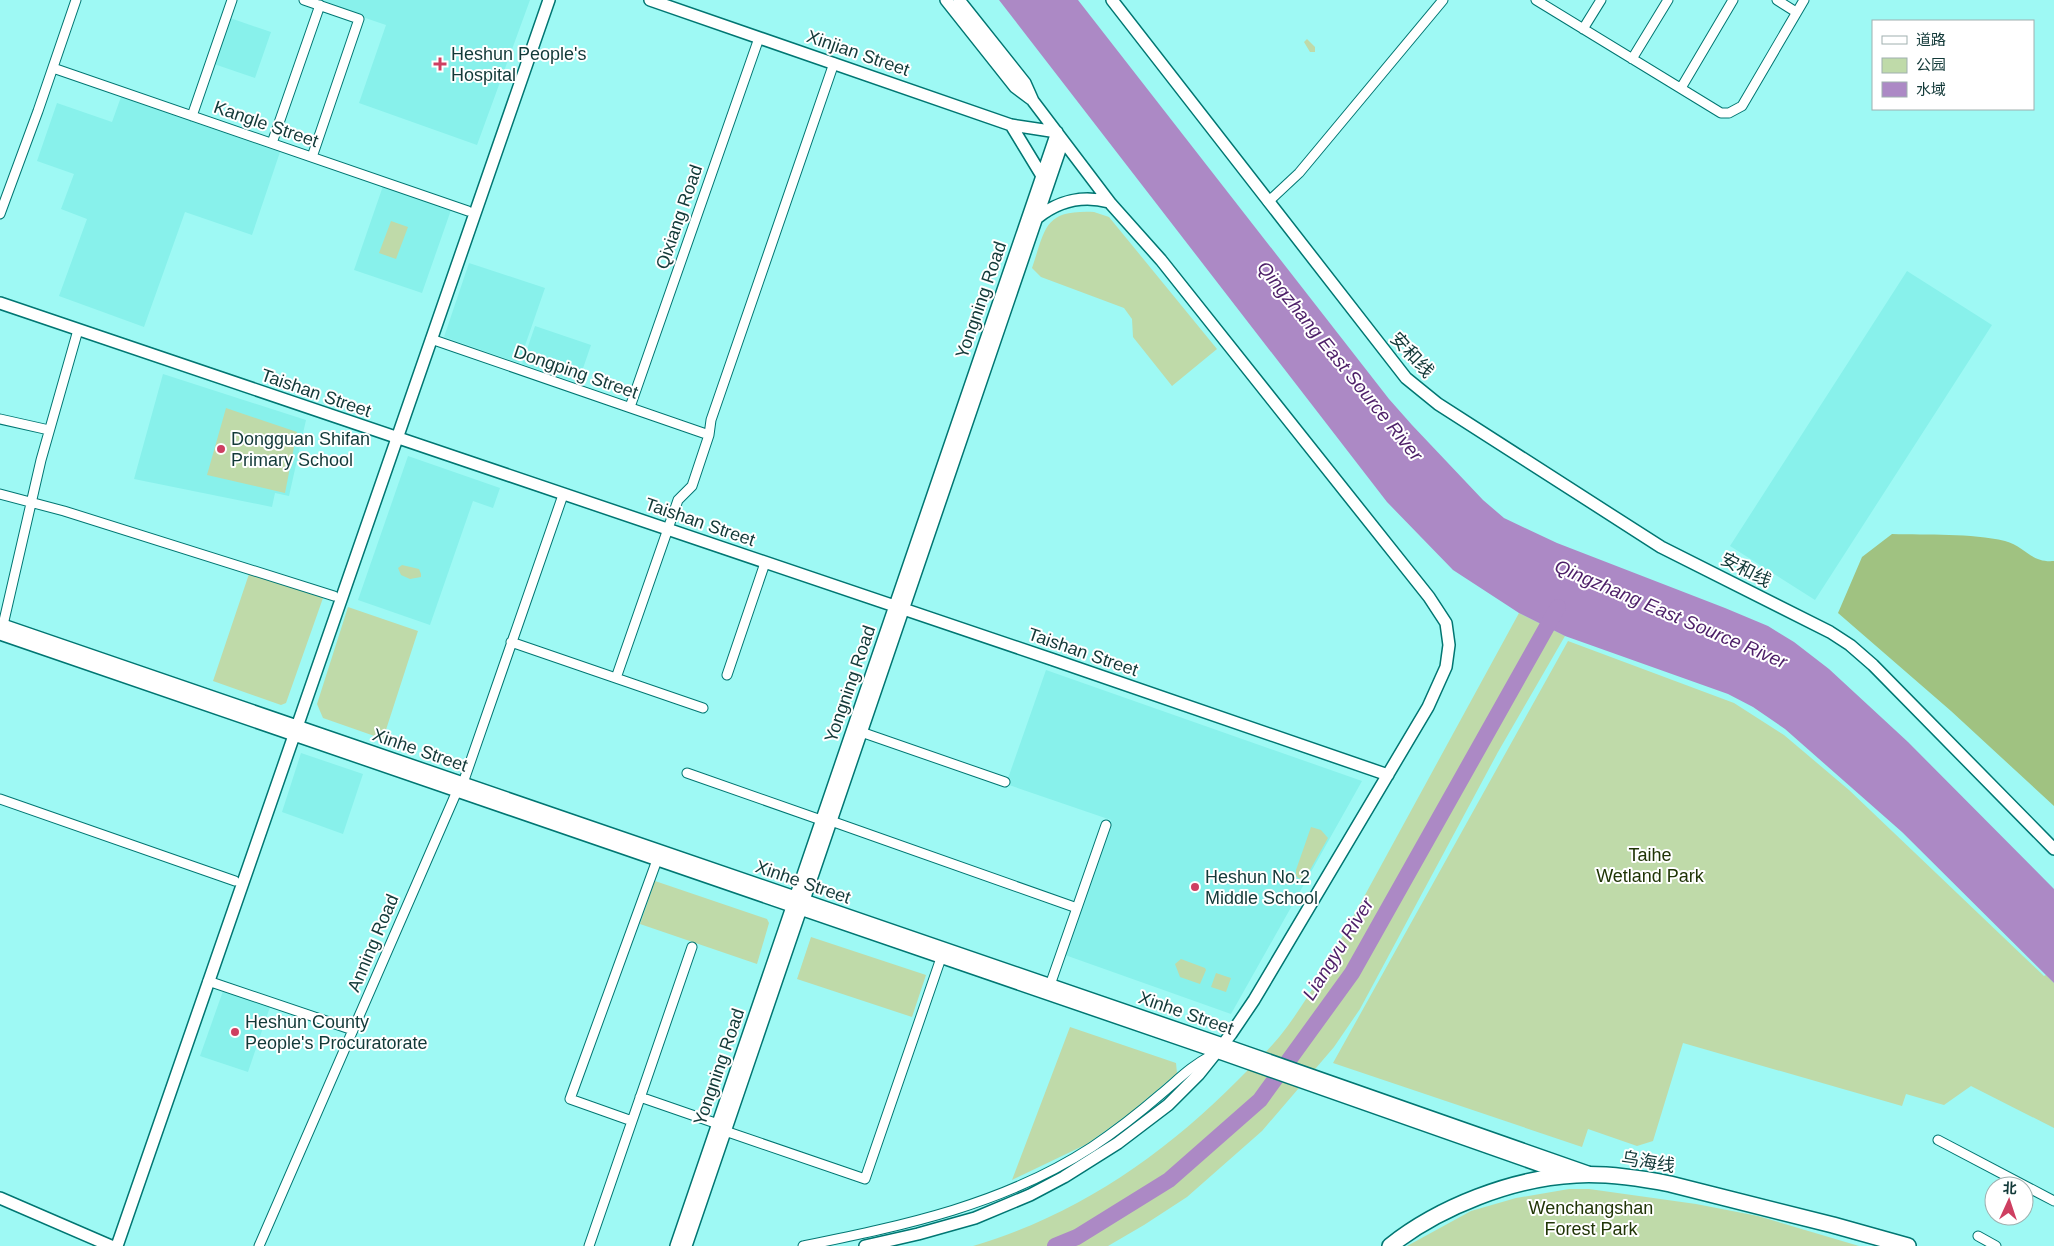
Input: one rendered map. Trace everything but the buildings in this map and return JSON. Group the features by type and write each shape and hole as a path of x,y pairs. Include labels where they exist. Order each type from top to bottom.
{"highway":[{"name":"乌海线","path":"1390,1246 1417,1227 1464,1202 1506,1189 1568,1175 1594,1175 1644,1178 1833,1224 1908,1246"}],"main road":[{"path":"112,1246 208,981 541,0"},
{"path":"112,1246 235,881 292,729 334,596 431,339 548,0"},
{"name":"Xinjian Street","path":"650,0 1011,125 1060,137"},
{"path":"866,1246 975,1218 1030,1195 1064,1177 1118,1143 1168,1105 1220,1048 1246,1013 1428,707 1446,667 1449,645 1444,620 1428,597 1161,260 1109,202 1033,102 1015,87 946,0"},
{"path":"959,0 1025,83 1033,102"},
{"name":"安和线","path":"1112,0 1391,360 1421,391 1661,547 1830,632 1862,654 2054,849"},
{"path":"1011,125 1042,176"},
{"name":"Yongning Road","path":"826,821 861,732 899,608 1042,176 1060,137"},
{"name":"Yongning Road","path":"676,1246 721,1127 899,608 1037,218 1060,137"},
{"path":"1037,218 1052,207 1072,200 1109,202"},
{"name":"Taishan Street","path":"0,304 1388,775"},
{"name":"安和线","path":"1793,613 1834,626 1866,648 2054,838"},
{"name":"Xinhe Street","path":"1,628 798,904 941,958 1220,1048"},
{"name":"Xinhe Street","path":"460,787 657,860 1050,985 1248,1058 1594,1175"},
{"name":"Xinhe Street","path":"1314,1081 1568,1175"},
{"name":"Yongning Road","path":"686,1246 721,1127"},
{"path":"2,1197 112,1246"}],"street":[{"path":"0,214 76,0"},
{"path":"192,116 232,0"},
{"path":"304,0 359,19 312,157"},
{"path":"1268,202 1300,173 1443,0"},
{"path":"1536,0 1721,113 1729,113 1742,106 1804,0"},
{"path":"1583,29 1601,0"},
{"path":"1632,59 1668,0"},
{"path":"1681,88 1734,0"},
{"path":"1777,0 1796,12"},
{"path":"272,144 320,5"},
{"name":"Qixiang Road","path":"630,408 760,38"},
{"path":"616,678 678,500 692,486 709,435 711,420 834,63"},
{"name":"Kangle Street","path":"53,68 468,211"},
{"path":"1,628 49,430 78,330"},
{"name":"Dongping Street","path":"431,339 709,435"},
{"path":"0,419 49,430"},
{"path":"0,494 334,596"},
{"name":"Anning Road","path":"259,1246 460,787 563,495"},
{"path":"727,675 765,563"},
{"path":"511,642 703,708"},
{"path":"861,732 1005,782"},
{"path":"687,773 1077,908"},
{"path":"0,799 235,881"},
{"path":"1050,985 1106,825"},
{"path":"632,1121 570,1099 657,860"},
{"path":"589,1246 692,947"},
{"path":"640,1097 866,1179 941,958"},
{"path":"208,981 353,1030"},
{"path":"803,1246 882,1230 951,1212 990,1199 1054,1170 1092,1147 1136,1115 1193,1065 1220,1048"},
{"path":"1938,1140 2054,1201"},
{"path":"1978,1236 1996,1246"}],"shaded area":[{"name":"Heshun People's Hospital","path":"312,0 530,0 477,145 359,103 386,25"},
{"path":"230,18 271,32 255,78 214,64"},
{"path":"121,97 280,152 252,235 185,212 144,327 59,296 87,219 61,209 74,174 37,161 57,103 112,122"},
{"path":"383,186 451,210 422,293 354,270"},
{"path":"469,263 545,288 519,363 444,337"},
{"path":"1907,271 1992,325 1815,600 1730,546"},
{"path":"535,326 591,345 578,383 522,364"},
{"name":"Dongguan Shifan Primary School","path":"163,374 306,420 289,496 275,493 272,507 134,479"},
{"path":"408,456 500,488 493,508 473,501 430,625 358,600"},
{"name":"Heshun No.2 Middle School","path":"1046,670 1362,781 1231,1014 1065,955 1111,820 1006,784"},
{"path":"301,753 363,774 343,834 282,812"},
{"name":"Heshun County People's Procuratorate","path":"223,991 270,1007 248,1072 200,1056"}],"green space":[{"path":"1307,39 1315,47 1315,52 1310,52 1304,42"},
{"path":"1094,212 1109,217 1217,349 1172,386 1133,337 1132,319 1124,308 1041,277 1032,268 1045,232 1056,218 1065,214"},
{"path":"391,221 408,227 396,259 379,253"},
{"path":"226,408 297,432 285,493 207,475"},
{"path":"1892,534 1992,538 2012,543 2033,557 2054,561 2054,806 1951,711 1838,613 1862,557"},
{"path":"402,565 419,569 421,577 410,579 401,575 398,568"},
{"path":"249,574 323,598 286,703 281,705 213,681"},
{"path":"348,607 418,631 383,739 323,718 317,704"},
{"path":"1519,613 1565,636 1498,752 1360,1009 1334,1047 1262,1131 1187,1197 1108,1246 973,1246 1047,1218 1116,1180 1179,1134 1209,1108 1275,1042 1324,970"},
{"name":"Taihe Wetland Park","path":"1568,641 1734,703 1784,735 1849,790 2044,976 2046,975 2054,983 2054,1128 1971,1086 1944,1105 1906,1094 1902,1106 1683,1043 1653,1141 1637,1146 1588,1129 1582,1147 1333,1063"},
{"path":"1311,827 1321,830 1328,838 1305,879 1298,878 1296,870"},
{"path":"655,881 767,919 769,923 757,964 640,924"},
{"path":"811,937 926,975 912,1017 797,979"},
{"path":"1181,959 1205,968 1206,970 1200,984 1180,977 1175,964"},
{"path":"1216,973 1231,978 1226,992 1211,987"},
{"path":"1070,1027 1176,1063 1177,1073 1130,1113 1087,1144 1012,1180"},
{"name":"Wenchangshan Forest Park","path":"1569,1189 1589,1189 1696,1204 1758,1216 1859,1246 1407,1246 1471,1211 1516,1198"}],"water":[{"name":"Qingzhang East Source River","path":"999,0 1078,0 1389,399 1483,500 1504,518 1557,543 1768,626 1794,642 1829,669 1908,742 2054,889 2054,983 1902,832 1785,729 1753,707 1728,694 1565,636 1519,613 1453,570 1387,502"}],"waterway":[{"name":"Liangyu River","path":"1055,1246 1077,1237 1169,1180 1260,1100 1352,973 1558,607"}],"place":[{"name":"Heshun People's Hospital","path":"440,64"},
{"name":"Dongguan Shifan Primary School","path":"221,449"},
{"name":"Heshun No.2 Middle School","path":"1195,887"},
{"name":"Heshun County People's Procuratorate","path":"235,1032"}]}
